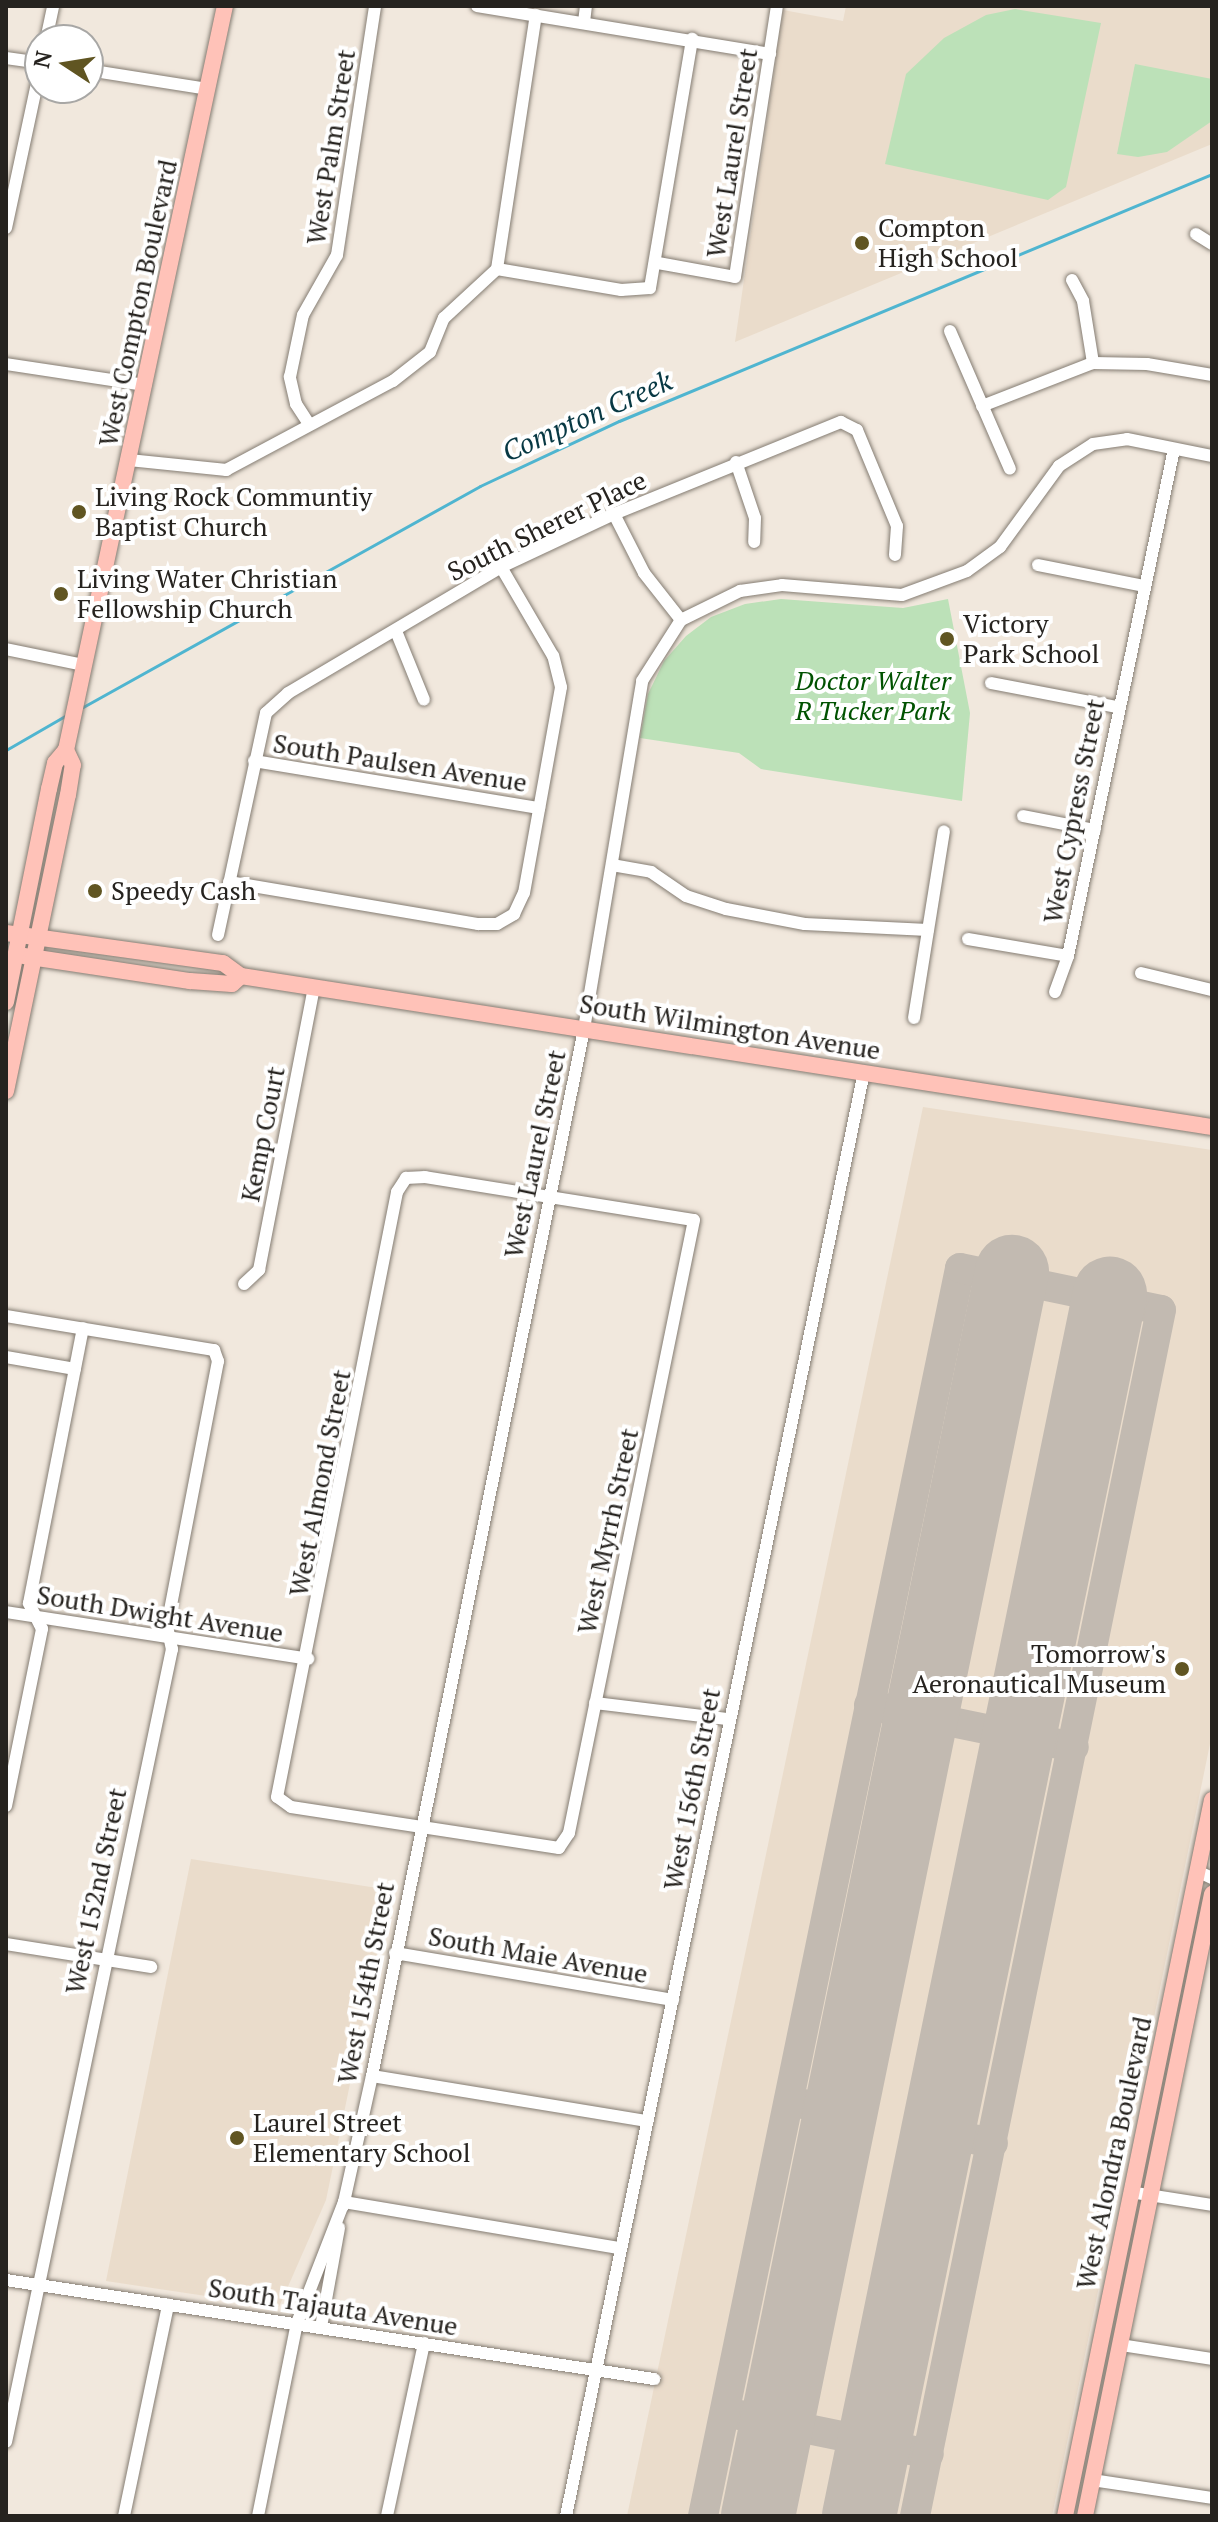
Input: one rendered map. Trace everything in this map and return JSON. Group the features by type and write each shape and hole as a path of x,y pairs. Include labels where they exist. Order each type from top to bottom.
{"main road":[{"name":"West Compton Boulevard","path":"6,1002 13,934 55,763 66,750 225,6"},
{"name":"West Compton Boulevard","path":"6,1091 73,765 66,750"},
{"name":"South Wilmington Avenue","path":"13,934 223,963 241,976 314,988 1212,1127"},
{"name":"South Wilmington Avenue","path":"11,954 190,981 232,984 241,976"},
{"name":"West Alondra Boulevard","path":"1065,2516 1130,2192 1205,1874 1212,1800"},
{"name":"West Alondra Boulevard","path":"1085,2516 1212,1894"}],"street":[{"name":"West Palm Street","path":"309,424 296,404 290,377 303,315 337,255 375,6"},
{"path":"477,6 770,54"},
{"path":"584,22 586,6"},
{"name":"West Laurel Street","path":"658,263 735,277 777,6"},
{"path":"129,460 226,470 415,367 430,352 451,311 497,269 536,15"},
{"path":"497,269 621,290 650,288 658,263 692,39"},
{"path":"104,73 208,89"},
{"path":"6,228 33,104"},
{"path":"1196,234 1212,244"},
{"path":"1072,280 1083,301 1093,363"},
{"path":"950,331 1010,469"},
{"path":"982,406 1093,363 1147,364 1212,375"},
{"path":"6,364 145,385"},
{"name":"South Sherer Place","path":"254,761 261,725 275,703 501,567 614,514 830,425 852,425 897,526 895,555"},
{"path":"614,514 644,573 681,620 719,599 763,587 876,595 923,591 967,571 1000,547 1042,486 1076,452 1110,440 1212,456"},
{"name":"West Cypress Street","path":"1055,992 1068,956 1117,707 1174,449"},
{"path":"736,462 755,518 754,542"},
{"path":"1038,565 1144,586"},
{"path":"229,882 478,924 512,924 524,893 559,706 559,672 501,567"},
{"name":"West Laurel Street","path":"419,1828 584,1029 642,681 681,620"},
{"path":"396,631 424,700"},
{"path":"6,649 84,665"},
{"path":"991,683 1117,707"},
{"path":"218,935 254,761"},
{"name":"South Paulsen Avenue","path":"254,761 539,808"},
{"path":"1023,816 1095,830"},
{"path":"914,1018 944,831"},
{"path":"612,865 651,872 686,896 723,908 805,924 928,930"},
{"path":"968,939 1068,956"},
{"path":"1141,973 1212,990"},
{"name":"Kemp Court","path":"244,1284 259,1270 314,988"},
{"name":"West 156th Street","path":"566,2516 673,2000 727,1719 864,1072"},
{"name":"West Almond Street","path":"419,1828 291,1807 277,1797 308,1659 397,1192 406,1178 425,1177 549,1195"},
{"name":"West Myrrh Street","path":"419,1828 559,1848 569,1833 694,1220 549,1195"},
{"path":"6,1316 83,1328 29,1603 42,1629 6,1806"},
{"name":"West 152nd Street","path":"6,2442 103,1958 172,1649 167,1626 218,1361 214,1350 83,1328"},
{"path":"6,1357 75,1369"},
{"name":"South Dwight Avenue","path":"6,1612 308,1659"},
{"path":"595,1703 727,1719"},
{"name":"West 154th Street","path":"258,2516 297,2323 344,2202 372,2076 419,1828"},
{"path":"6,1944 151,1967"},
{"name":"South Maie Avenue","path":"395,1953 673,2000"},
{"path":"372,2076 647,2121"},
{"path":"1130,2192 1212,2205"},
{"path":"321,2327 344,2202 620,2248"},
{"name":"South Tajauta Avenue","path":"6,2280 654,2379"},
{"path":"124,2516 168,2305"},
{"path":"387,2516 424,2343"},
{"path":"1121,2345 1212,2359"},
{"path":"1092,2480 1212,2498"}],"shaded area":[{"name":"Compton High School","path":"846,6 1212,6 1212,144 735,342 783,10 843,21"},
{"path":"923,1107 1212,1150 1212,1734 1052,2516 627,2516"},
{"name":"Laurel Street Elementary School","path":"191,1859 390,1890 326,2200 279,2307 106,2281"}],"green space":[{"path":"1015,9 1101,23 1066,187 1048,200 885,164 906,74 944,38 986,15"},
{"path":"1135,64 1212,79 1212,121 1167,152 1138,157 1117,154"},
{"name":"Doctor Walter R Tucker Park","path":"781,599 903,608 948,599 970,713 962,801 761,769 739,753 640,738 648,694 664,661 686,636 711,617 745,604"}],"waterway":[{"name":"Compton Creek","path":"83,707 480,486 619,421 1212,174"},
{"name":"Compton Creek","path":"6,750 65,716"}],"taxiway":[{"path":"703,2516 960,1268 1161,1310 915,2516"},
{"path":"869,1705 1074,1747"},
{"path":"789,2101 841,2112"},
{"path":"938,2132 993,2143"},
{"path":"725,2412 929,2454"}],"runway":[{"path":"758,2516 1012,1272"},
{"path":"859,2516 1110,1293"}],"place":[{"name":"Compton High School","path":"862,243"},
{"name":"Living Rock Communtiy Baptist Church","path":"79,512"},
{"name":"Living Water Christian Fellowship Church","path":"61,594"},
{"name":"Victory Park School","path":"947,639"},
{"name":"Speedy Cash","path":"95,891"},
{"name":"Tomorrow's Aeronautical Museum","path":"1182,1669"},
{"name":"Laurel Street Elementary School","path":"237,2138"}]}
